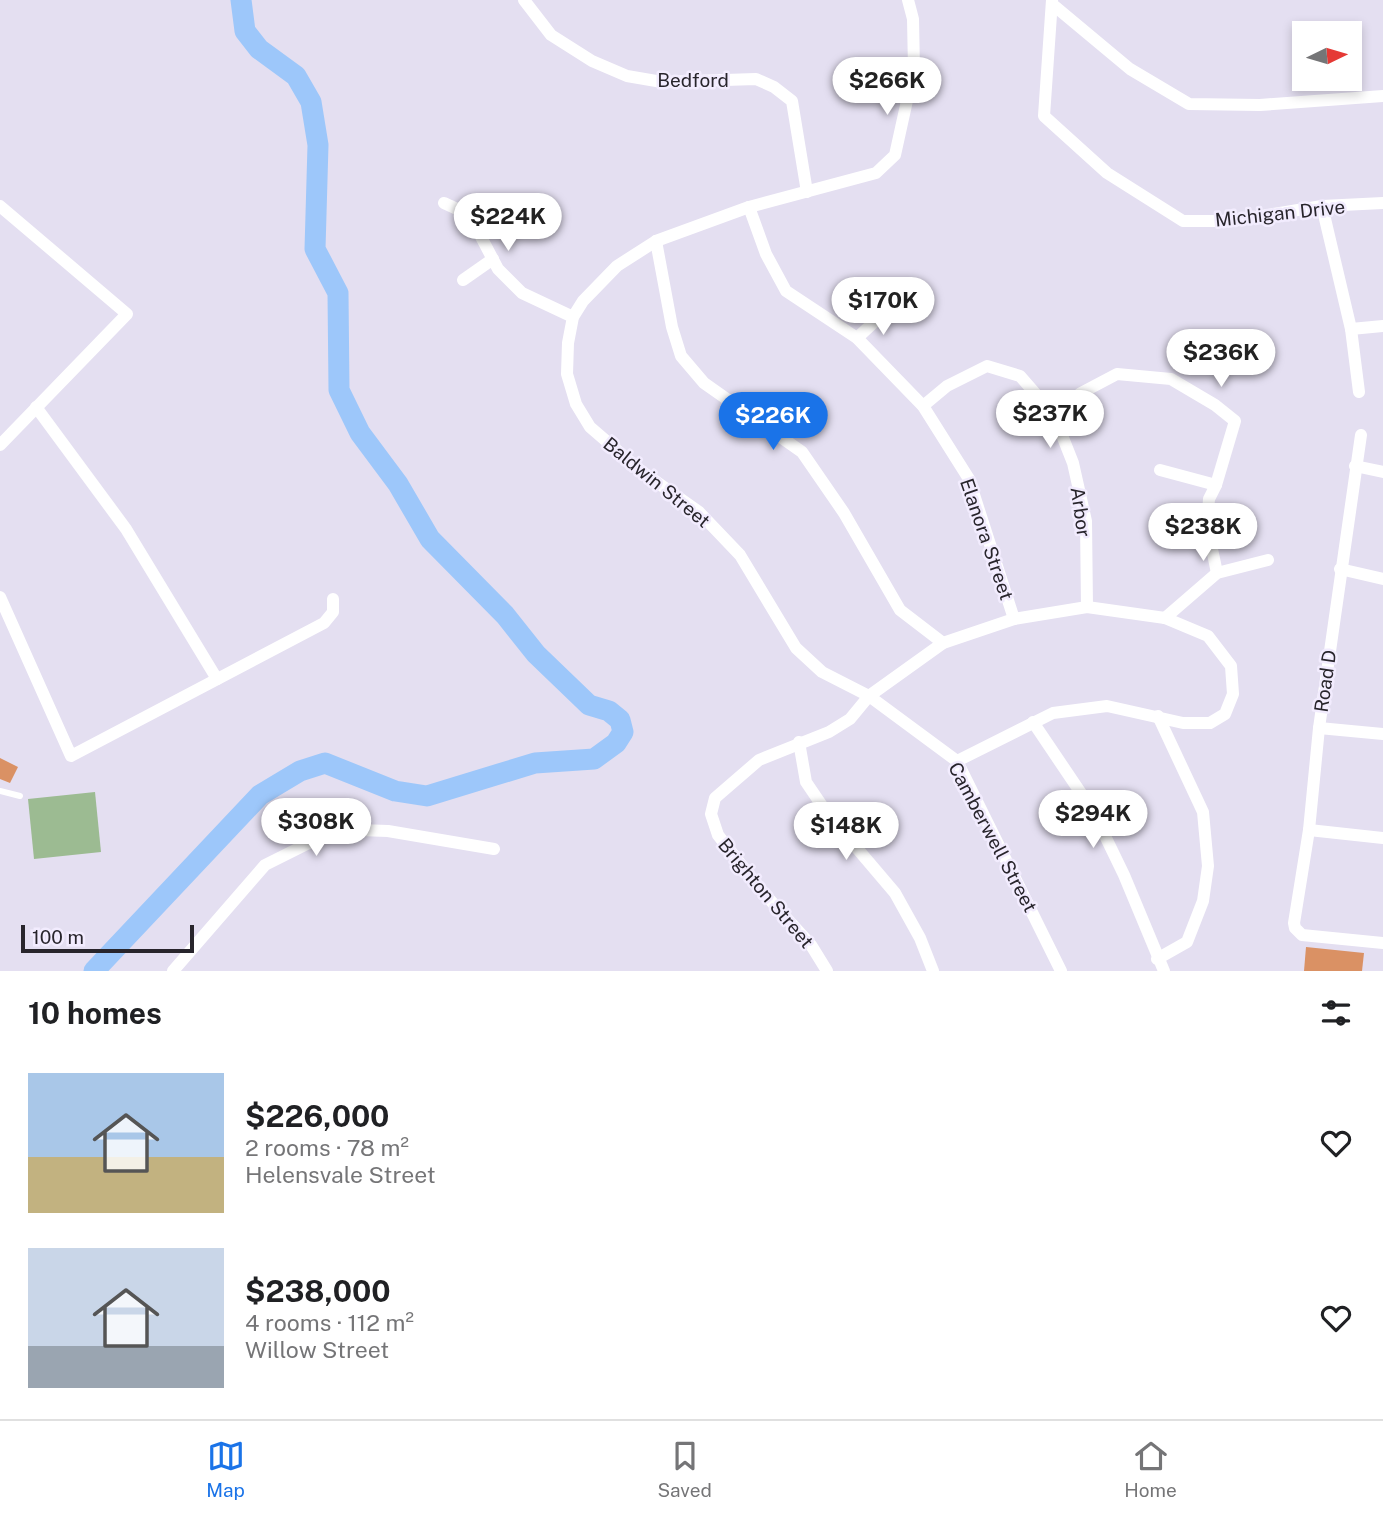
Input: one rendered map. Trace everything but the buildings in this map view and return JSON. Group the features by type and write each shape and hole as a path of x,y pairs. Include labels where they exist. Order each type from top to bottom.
{"street":[{"name":"Bedford","path":"524,0 551,36 592,61 627,76 662,82 756,79 774,86 792,102 807,192"},
{"name":"Baldwin Street","path":"869,696 822,672 796,648 740,555 699,512 641,471 590,427 576,404 567,374 568,342 573,317 583,301 617,266 656,241 749,207 876,173 895,155 914,69 913,19 908,0"},
{"path":"1052,2 1130,69 1189,104 1260,105 1383,96"},
{"name":"Michigan Drive","path":"1052,2 1044,116 1107,173 1183,221 1231,221 1322,206 1383,203"},
{"path":"444,203 457,209 480,233 498,269 522,293 573,317"},
{"path":"0,206 127,314 0,445"},
{"path":"1322,206 1351,329 1359,389"},
{"name":"Elanora Street","path":"749,207 766,254 786,291 857,338 923,406 969,479 1014,618"},
{"path":"656,241 672,327 681,356 704,383 802,452 844,513 900,610 943,643"},
{"path":"463,280 493,259"},
{"path":"857,338 886,311"},
{"path":"1351,329 1383,326"},
{"name":"Arbor","path":"923,406 947,386 987,366 1020,376 1054,415 1073,463 1086,521 1087,607"},
{"path":"1054,415 1081,393 1117,373 1171,379 1215,405 1234,421 1216,485 1209,499 1207,525 1217,573"},
{"path":"36,408 126,529 216,680"},
{"name":"Road D","path":"1360,435 1319,728 1309,830 1295,928 1303,935 1383,943"},
{"path":"1355,467 1383,472"},
{"path":"1160,470 1216,485"},
{"path":"1165,618 1217,573 1268,560"},
{"path":"1340,569 1383,579"},
{"path":"0,597 71,756 324,623 333,612 333,599"},
{"path":"933,971 895,893 827,813 806,782 799,742 829,732 850,719 869,696 943,643 1014,618 1087,607 1165,618 1208,636 1231,666 1233,694 1225,714 1210,723 1182,723 1107,706 1053,713 957,761"},
{"name":"Camberwell Street","path":"869,696 957,761 1061,971"},
{"path":"1157,959 1187,942 1203,901 1208,866 1203,812 1158,716"},
{"path":"1033,722 1093,811 1124,875 1164,971"},
{"path":"1319,728 1383,734"},
{"name":"Brighton Street","path":"799,742 759,760 715,798 711,814 718,835 761,890 811,946 827,971"},
{"path":"173,971 265,865 321,837 359,830 388,831 494,849"},
{"path":"1309,830 1383,838"}],"lane":[{"path":"0,791 20,796"}],"green space":[{"path":"95,792 101,852 34,859 28,799"}],"waterway":[{"path":"94,971 260,795 300,771 325,763 395,791 427,796 535,763 594,759 616,743 623,732 620,720 609,711 589,705 536,654 505,615 430,539 398,484 360,433 339,390 338,293 315,249 318,145 311,102 296,76 259,49 245,31 241,0"}]}
